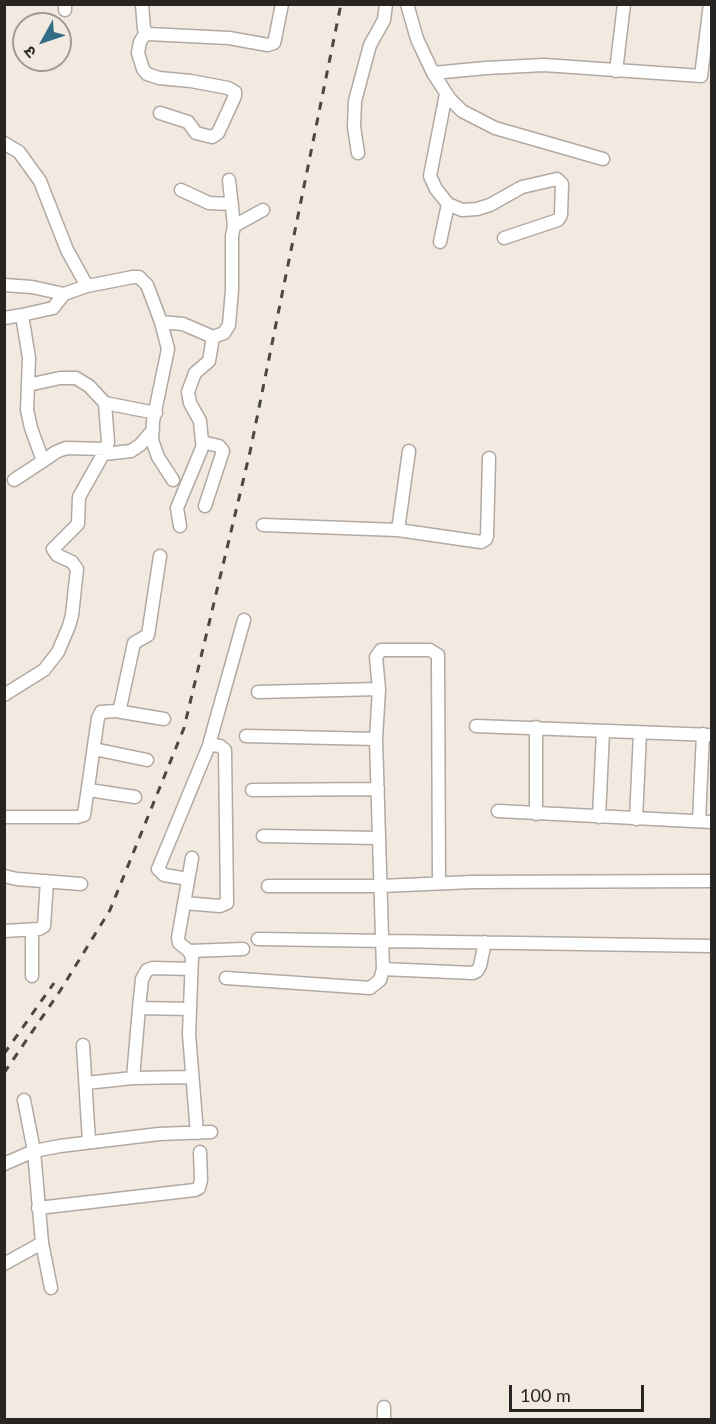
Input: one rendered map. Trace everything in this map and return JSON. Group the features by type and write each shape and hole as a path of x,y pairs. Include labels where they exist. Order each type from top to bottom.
{"street":[{"path":"142,4 146,32 140,42 138,53 147,74 159,78 228,88 235,92 215,136 196,133 188,122 160,113"},
{"path":"146,32 229,38 272,45 282,4"},
{"path":"358,153 353,113 355,101 370,45 384,20 386,4"},
{"path":"407,4 417,39 433,73 446,94 462,111 484,124 603,159"},
{"path":"616,70 624,4"},
{"path":"433,73 544,65 706,77 710,4"},
{"path":"446,94 429,176 448,204 462,210 477,209 490,205 522,188 554,179 560,180 562,184 561,218 504,238"},
{"path":"4,144 19,152 40,181 67,250 87,286"},
{"path":"161,322 183,324 213,337 224,333 229,325 234,226 229,180"},
{"path":"181,190 210,203 232,204"},
{"path":"440,242 448,204"},
{"path":"234,226 263,210"},
{"path":"4,318 53,308 64,294 87,286 139,277 147,285 168,349 152,440 172,480"},
{"path":"4,285 32,286 64,294"},
{"path":"22,315 29,358 28,419 43,461"},
{"path":"205,506 223,451 219,446 204,443 201,439 200,422 190,403 188,392 195,373 209,361 213,337"},
{"path":"28,385 60,378 76,378 89,386 105,403 156,413"},
{"path":"4,695 44,670 58,652 64,639 72,615 78,573 72,562 57,555 53,549 78,524 78,500 105,452 108,442 105,403"},
{"path":"14,480 56,452 66,448 105,452 131,451 140,445 153,430"},
{"path":"180,526 177,508 204,443"},
{"path":"398,530 409,451"},
{"path":"263,525 398,530 481,542 486,539 489,458"},
{"path":"116,711 120,708 134,643 148,635 160,556"},
{"path":"188,879 164,874 158,869 210,743 244,620"},
{"path":"226,978 366,988 376,985 380,980 383,969 383,941 378,838 376,739 379,689 376,657 381,650 430,650 438,655 440,883"},
{"path":"258,692 379,689"},
{"path":"4,817 81,817 85,811 89,790 99,714 104,711 116,711 164,719"},
{"path":"476,726 707,734 705,822 498,811"},
{"path":"536,727 536,814"},
{"path":"598,817 603,731"},
{"path":"636,819 640,732"},
{"path":"246,736 376,739"},
{"path":"184,903 220,906 226,903 225,750 210,743"},
{"path":"94,749 147,760"},
{"path":"252,790 378,789"},
{"path":"89,790 135,797"},
{"path":"263,836 378,838"},
{"path":"192,858 178,938 179,943 189,951 192,957 189,1034 197,1133"},
{"path":"4,876 81,884"},
{"path":"4,931 42,928 45,923 47,881"},
{"path":"268,886 711,881"},
{"path":"32,930 32,976"},
{"path":"258,939 711,946"},
{"path":"383,969 473,973 480,966 485,942"},
{"path":"189,951 243,949"},
{"path":"133,1078 142,979 147,970 153,968 191,969"},
{"path":"139,1008 189,1009"},
{"path":"83,1045 89,1142"},
{"path":"86,1083 133,1078 192,1077"},
{"path":"24,1100 34,1151 42,1243 51,1288"},
{"path":"4,1164 34,1151 89,1142 159,1134 211,1132"},
{"path":"38,1208 195,1190 199,1188 201,1180 200,1152"},
{"path":"4,1264 42,1243"}],"railway":[{"path":"4,1073 60,991 110,910 184,728 250,452 341,4"},
{"path":"4,1054 54,983"}]}
